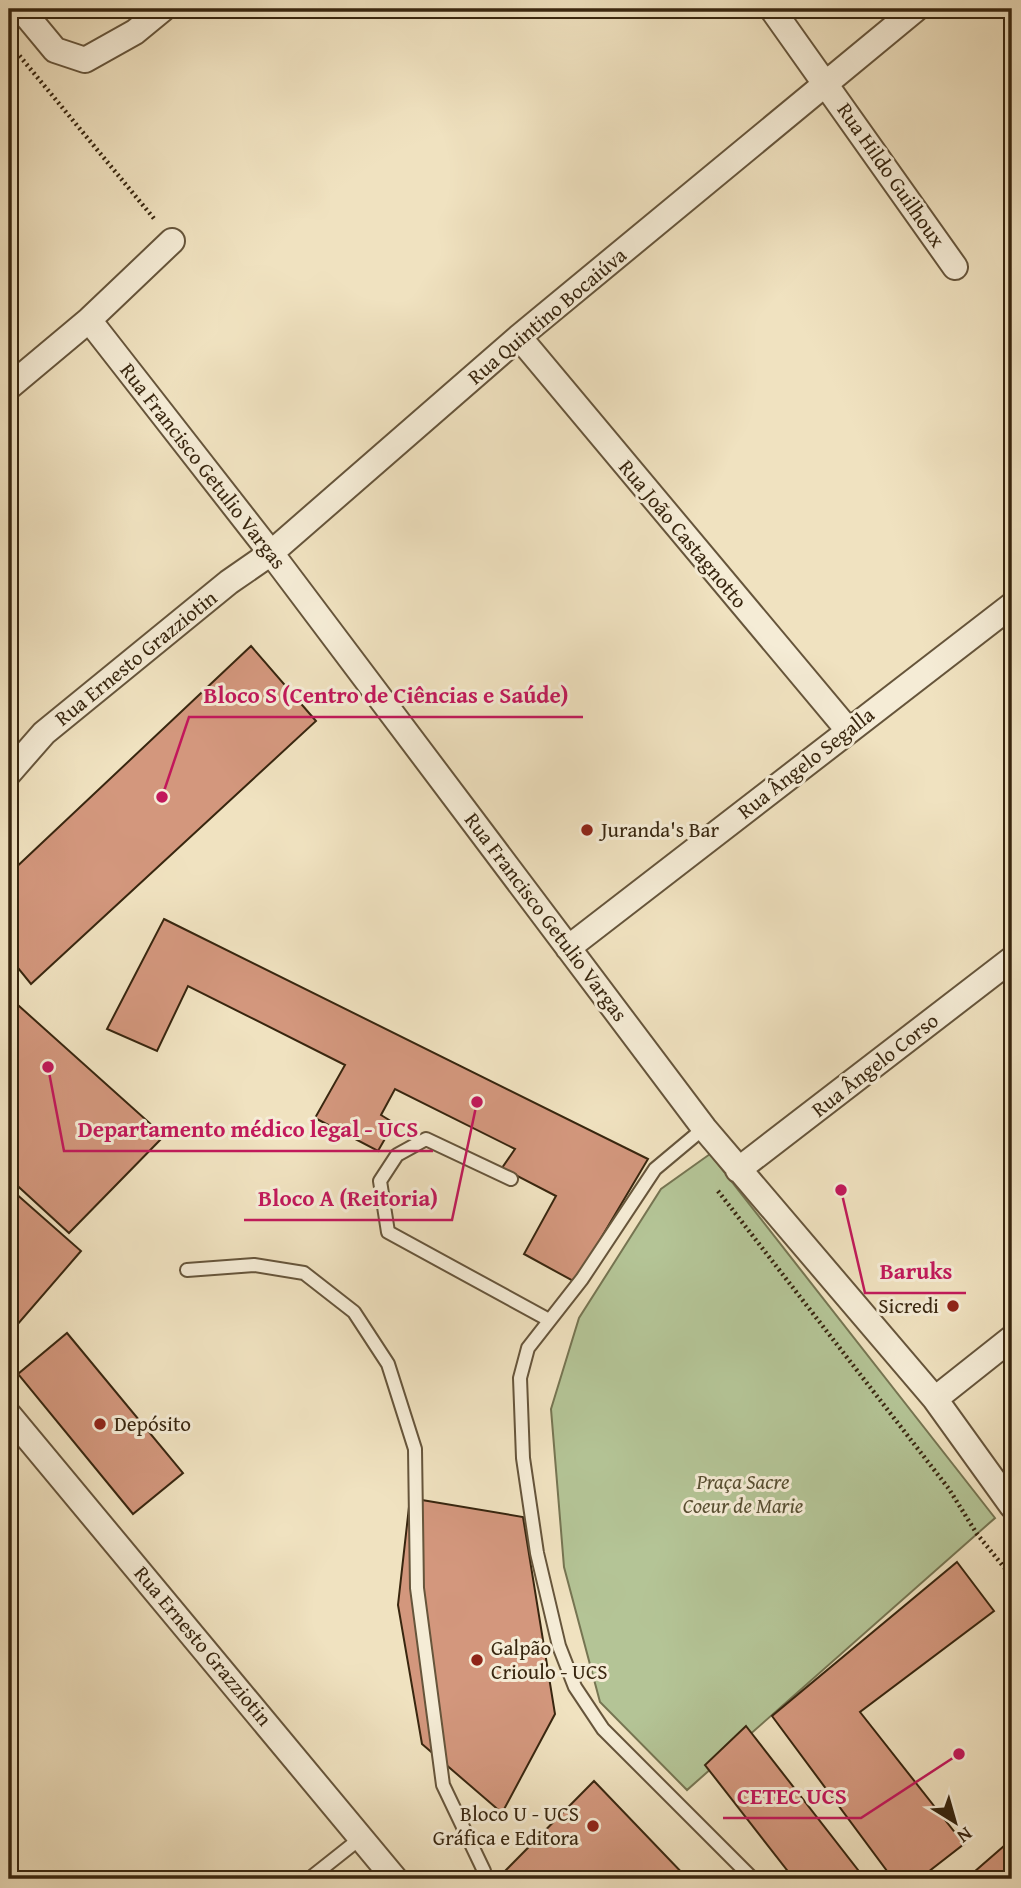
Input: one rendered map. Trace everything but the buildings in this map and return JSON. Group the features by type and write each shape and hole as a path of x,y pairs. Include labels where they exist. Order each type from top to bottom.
{"street":[{"path":"21,9 55,50 85,60 135,32 163,9"},
{"name":"Rua Hildo Guilhoux","path":"772,9 955,267"},
{"name":"Rua Quintino Bocaiúva","path":"271,553 519,337 916,9"},
{"path":"9,387 89,320 172,241"},
{"name":"Rua Francisco Getulio Vargas","path":"89,320 271,553 704,1128 936,1399 1012,1506"},
{"name":"Rua João Castagnotto","path":"519,337 848,730"},
{"name":"Rua Ernesto Grazziotin","path":"9,773 44,733 229,582 271,553"},
{"name":"Rua Ângelo Segalla","path":"568,948 1012,605"},
{"name":"Rua Ângelo Corso","path":"738,1170 1012,959"},
{"path":"936,1399 1012,1338"},
{"name":"Rua Ernesto Grazziotin","path":"9,1415 395,1879"}],"lane":[{"path":"704,1128 655,1169 582,1279 528,1348 520,1378 523,1458 535,1539 559,1646 575,1687 603,1730 753,1879"},
{"path":"511,1179 426,1139 397,1155 380,1181 388,1232 549,1320"},
{"path":"187,1270 254,1265 304,1273 354,1312 388,1364 415,1449 417,1588 443,1785 484,1871"},
{"path":"309,1879 362,1837"}],"path":[{"path":"9,43 172,241"},
{"path":"716,1188 941,1478 977,1534 1012,1577"}],"green space":[{"name":"Praça Sacre Coeur de Marie","path":"710,1154 995,1518 687,1790 600,1702 564,1567 551,1409 579,1318 661,1189"}],"place":[{"name":"Bloco S (Centro de Ciências e Saúde)","path":"162,797"},
{"name":"Juranda's Bar","path":"587,830"},
{"name":"Departamento médico legal - UCS","path":"48,1067"},
{"name":"Bloco A (Reitoria)","path":"477,1102"},
{"name":"Baruks","path":"841,1190"},
{"name":"Sicredi","path":"953,1306"},
{"name":"Depósito","path":"100,1424"},
{"name":"Galpão Crioulo - UCS","path":"477,1660"},
{"name":"CETEC UCS","path":"959,1754"},
{"name":"Bloco U - UCS Gráfica e Editora","path":"593,1826"}]}
